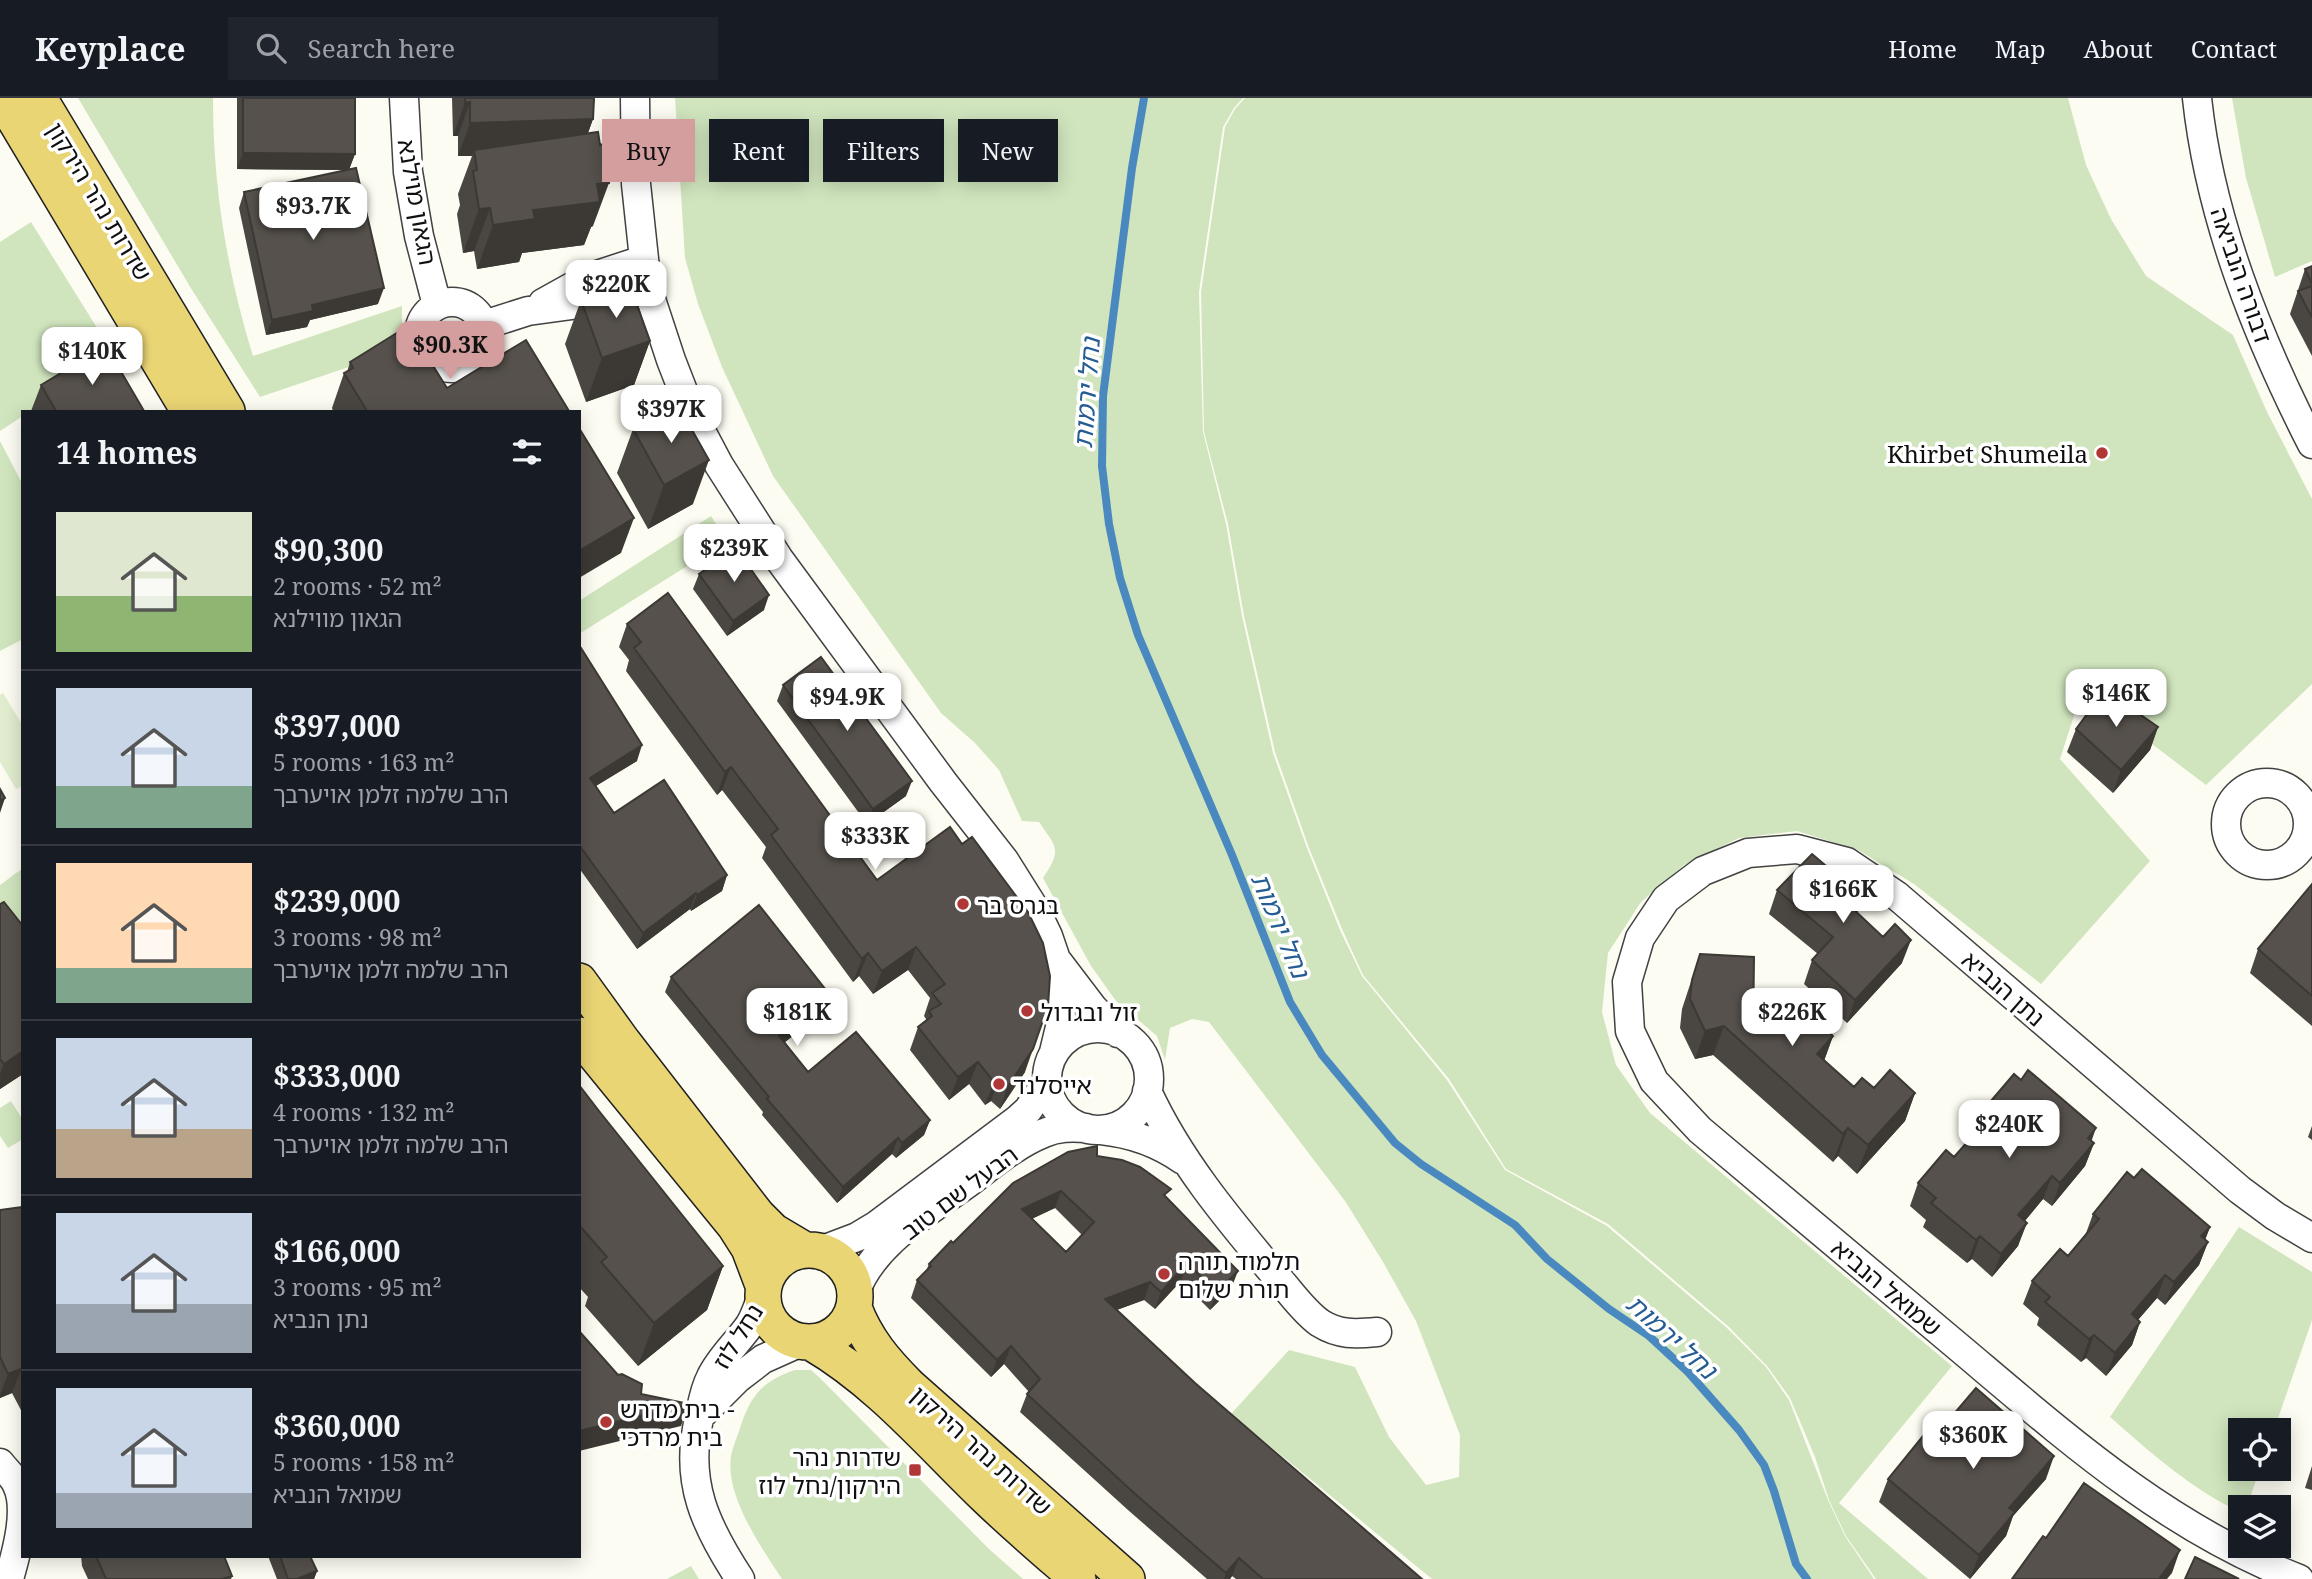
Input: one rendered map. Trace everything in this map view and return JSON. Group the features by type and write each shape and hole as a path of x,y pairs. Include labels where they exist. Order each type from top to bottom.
{"main road":[{"name":"שדרות נהר הירקון","path":"2,98 188,410"},
{"name":"שדרות נהר הירקון","path":"39,98 226,410"},
{"path":"581,984 757,1215 773,1231 833,1257 844,1267 852,1279 855,1301 848,1321 838,1332 826,1340 806,1343 784,1336 773,1326 765,1313 763,1291 749,1248 735,1226 581,1037"},
{"path":"763,1291 769,1272 779,1261 791,1253 812,1250"},
{"name":"שדרות נהר הירקון","path":"855,1301 869,1341 891,1368 1127,1579"},
{"name":"שדרות נהר הירקון","path":"806,1343 845,1363 878,1391 987,1498 1078,1579"}],"street":[{"name":"הגאון מוילנא","path":"404,98 408,172 419,236 437,305"},
{"path":"635,98 636,184 645,273 671,360 692,414 719,465 803,593 1004,860 1036,911 1058,962 1093,1008 1141,1053 1147,1068 1147,1091 1141,1105 1130,1118 1116,1126 1093,1129"},
{"name":"דבורה הנביאה","path":"2197,98 2214,190 2239,277 2273,364 2312,444"},
{"path":"484,325 528,311 594,302 645,273"},
{"path":"448,301 465,304 475,310 484,325 484,346 475,360 455,368 439,366 427,357 418,338 423,318 437,305 448,301"},
{"name":"נתן הנביא","path":"1666,900 1703,870 1748,853 1797,849 1847,862 1896,895 2240,1190 2312,1238"},
{"name":"שמואל הנביא","path":"1666,900 1640,938 1627,982 1630,1031 1654,1081 1663,1091 1700,1130 2095,1460 2148,1499 2201,1532 2246,1556 2300,1579"},
{"path":"1058,962 1061,1023 1048,1066 1047,1083 1051,1098 1059,1111 1071,1122 1093,1129 1126,1133 1161,1147 1191,1166"},
{"path":"1054,1052 1065,1040 1079,1031 1102,1028 1118,1033"},
{"name":"הבעל שם טוב","path":"812,1250 857,1237 883,1221 1017,1120 1028,1110 1047,1083"},
{"path":"1147,1091 1166,1131 1254,1250 1297,1301 1318,1322 1340,1333 1350,1335 1377,1332"},
{"name":"הבעל שם טוב","path":"855,1301 867,1270 906,1229 1013,1150 1053,1129 1093,1129"},
{"name":"נחל לוז","path":"740,1579 712,1533 700,1507 694,1474 694,1437 710,1378 750,1324 763,1291"},
{"name":"נחל לוז","path":"700,1416 737,1379 763,1359 806,1343"},
{"path":"0,1463 18,1486 21,1508"},
{"path":"9,1579 21,1524"}],"green space":[{"path":"78,98 213,98 223,229 253,356 402,306 402,349 260,397 192,290"},
{"path":"675,98 1243,98 1223,127 1199,292 1203,432 1226,524 1242,616 1273,753 1340,930 1362,976 1447,1080 1505,1170 1607,1226 1727,1328 1766,1367 1789,1400 1845,1536 1874,1579 1432,1579 1231,1414 1289,1350 1355,1367 1389,1437 1426,1485 1459,1477 1460,1435 1416,1321 1345,1201 1209,1022 1192,1019 1170,1028 1165,1060 1157,1036 1116,1001 1091,966 1043,878 1055,855 1050,838 1039,822 1022,821 999,770 975,743 941,713 773,476 722,367 698,304 685,258 680,182 695,182 695,119 676,119"},
{"path":"1245,98 2068,98 2086,165 2111,219 2146,276 2233,335 2267,412 2312,499 2312,684 2206,785 2082,691 2060,759 2150,861 2041,984 1914,884 1858,850 1797,831 1739,838 1684,865 1641,902 1608,953 1602,1012 1616,1065 1650,1113 1952,1366 1839,1503 1928,1579 1876,1579 1846,1536 1829,1500 1815,1457 1790,1398 1767,1366 1729,1327 1608,1224 1506,1169 1449,1079 1363,975 1309,848 1275,752 1244,616 1228,524 1204,432 1201,292 1225,127"},
{"path":"2232,98 2312,98 2312,261 2275,277 2246,178"},
{"path":"31,222 104,339 79,353 88,373 31,410 21,410 21,417 0,431 0,242"},
{"path":"0,441 21,481 21,640 0,651"},
{"path":"711,516 727,541 581,633 581,600"},
{"path":"3,693 21,723 21,787 16,789 0,762 0,695"},
{"path":"21,869 21,930 0,926 0,885"},
{"path":"11,1101 21,1117 21,1140 8,1148 0,1136 0,1108"},
{"path":"2239,1227 2312,1272 2312,1320 2278,1418 2228,1418 2228,1481 2256,1481 2251,1495 2228,1495 2228,1506 2222,1503 2188,1481 2110,1417"},
{"path":"795,1370 811,1370 820,1378 989,1549 1023,1579 782,1579 755,1537 739,1504 733,1488 731,1456 745,1414 754,1397 767,1384"},
{"path":"691,1566 699,1579 667,1579"}],"building":[{"path":"243,98 355,98 355,154 243,153"},
{"path":"465,98 594,98 593,119 470,123 470,102 465,103"},
{"path":"598,132 602,144 602,182 609,183 597,184 600,202 533,210 535,219 493,225 490,208 479,209 473,171 477,170 474,150"},
{"path":"356,168 384,288 312,305 313,311 272,320 244,192"},
{"path":"2312,266 2312,284 2305,269"},
{"path":"629,283 650,341 602,358 581,300"},
{"path":"2312,286 2312,317 2298,291"},
{"path":"408,326 447,388 526,340 568,410 366,410 344,373 353,368 350,362"},
{"path":"106,346 143,410 55,410 41,385"},
{"path":"678,405 709,460 664,485 633,429"},
{"path":"581,431 634,518 581,550"},
{"path":"736,548 769,595 733,621 699,574"},
{"path":"668,593 877,880 950,827 962,844 972,837 1028,912 1043,943 1050,976 1048,1006 1033,1049 1008,1086 999,1078 994,1082 978,1062 958,1077 918,1027 932,1016 929,1011 941,1004 932,993 945,984 916,947 882,971 868,953 862,959 771,835 778,829 731,767 725,772 634,648 641,642 627,624"},
{"path":"581,648 642,745 590,778 614,813 664,780 727,875 697,895 696,893 643,933 581,848"},
{"path":"821,657 912,781 873,809 783,685"},
{"path":"2105,690 2158,727 2121,770 2076,729"},
{"path":"1812,854 1845,882 1860,866 1875,878 1850,906 1883,937 1895,924 1911,940 1855,1000 1812,960 1833,937 1777,890"},
{"path":"2312,884 2312,996 2258,949"},
{"path":"4,902 21,923 21,1052 4,1064 0,1059 0,904"},
{"path":"759,905 830,995 779,1036 808,1072 856,1032 930,1120 902,1143 898,1138 843,1187 767,1099 769,1097 671,977"},
{"path":"1700,954 1754,957 1753,1032 1779,1003 1787,1011 1795,1002 1833,1036 1817,1054 1854,1087 1862,1078 1874,1088 1890,1070 1915,1093 1868,1145 1848,1128 1843,1134 1724,1026 1705,1031 1690,999 1692,980"},
{"path":"2028,1070 2096,1128 2088,1138 2094,1143 2060,1183 2052,1176 2018,1215 2027,1223 2001,1254 1980,1236 1976,1240 1931,1203 1936,1198 1918,1183 1946,1150 1954,1157 1986,1121 1979,1115 2014,1074 2021,1080"},
{"path":"581,1088 723,1266 654,1323 601,1262 607,1257 581,1227"},
{"path":"1097,1146 1097,1156 1122,1160 1140,1167 1171,1189 1164,1195 1238,1271 1217,1292 1187,1263 1161,1292 1150,1282 1105,1299 1195,1383 1422,1579 1263,1579 1239,1558 1226,1573 1027,1394 1040,1379 1011,1346 997,1360 917,1280 951,1241 953,1243 1013,1183 1068,1152","holes":["1061,1191 1094,1222 1066,1252 1022,1209"]},
{"path":"2142,1169 2210,1227 2201,1236 2208,1242 2174,1282 2165,1275 2132,1314 2140,1322 2115,1353 2094,1335 2089,1339 2045,1302 2050,1297 2032,1281 2060,1249 2068,1256 2099,1219 2093,1214 2127,1172 2134,1178"},
{"path":"21,1207 21,1369 8,1374 0,1357 0,1210"},
{"path":"581,1333 618,1375 622,1374 642,1384 641,1394 689,1404 581,1431"},
{"path":"1976,1388 2054,1456 2009,1508 2015,1512 1979,1555 1888,1479 1923,1436 1930,1442"},
{"path":"2084,1483 2180,1550 2159,1579 2012,1579 2043,1536 2046,1538"},
{"path":"2195,1557 2239,1579 2185,1579"},
{"path":"97,1558 225,1558 232,1576 222,1579 106,1579"},
{"path":"281,1558 311,1558 317,1571 297,1579 288,1579"}],"waterway":[{"name":"נחל ירמות","path":"1144,98 1132,168 1103,396 1102,466 1109,524 1120,578 1138,635 1232,855 1290,1002 1322,1055 1395,1143 1421,1164 1515,1225 1547,1259 1609,1309 1649,1336 1688,1372 1739,1430 1764,1465 1796,1564 1807,1579"}],"place":[{"name":"Khirbet Shumeila","path":"2102,453"},
{"name":"בגרס בר","path":"963,904"},
{"name":"זול ובגדול","path":"1027,1011"},
{"name":"אייסלנד","path":"999,1084"},
{"name":"תלמוד תורה תורת שלום","path":"1164,1274"},
{"name":"בית מדרש - בית מרדכי","path":"606,1422"},
{"name":"שדרות נהר הירקון/נחל לוז","path":"915,1470"}]}
